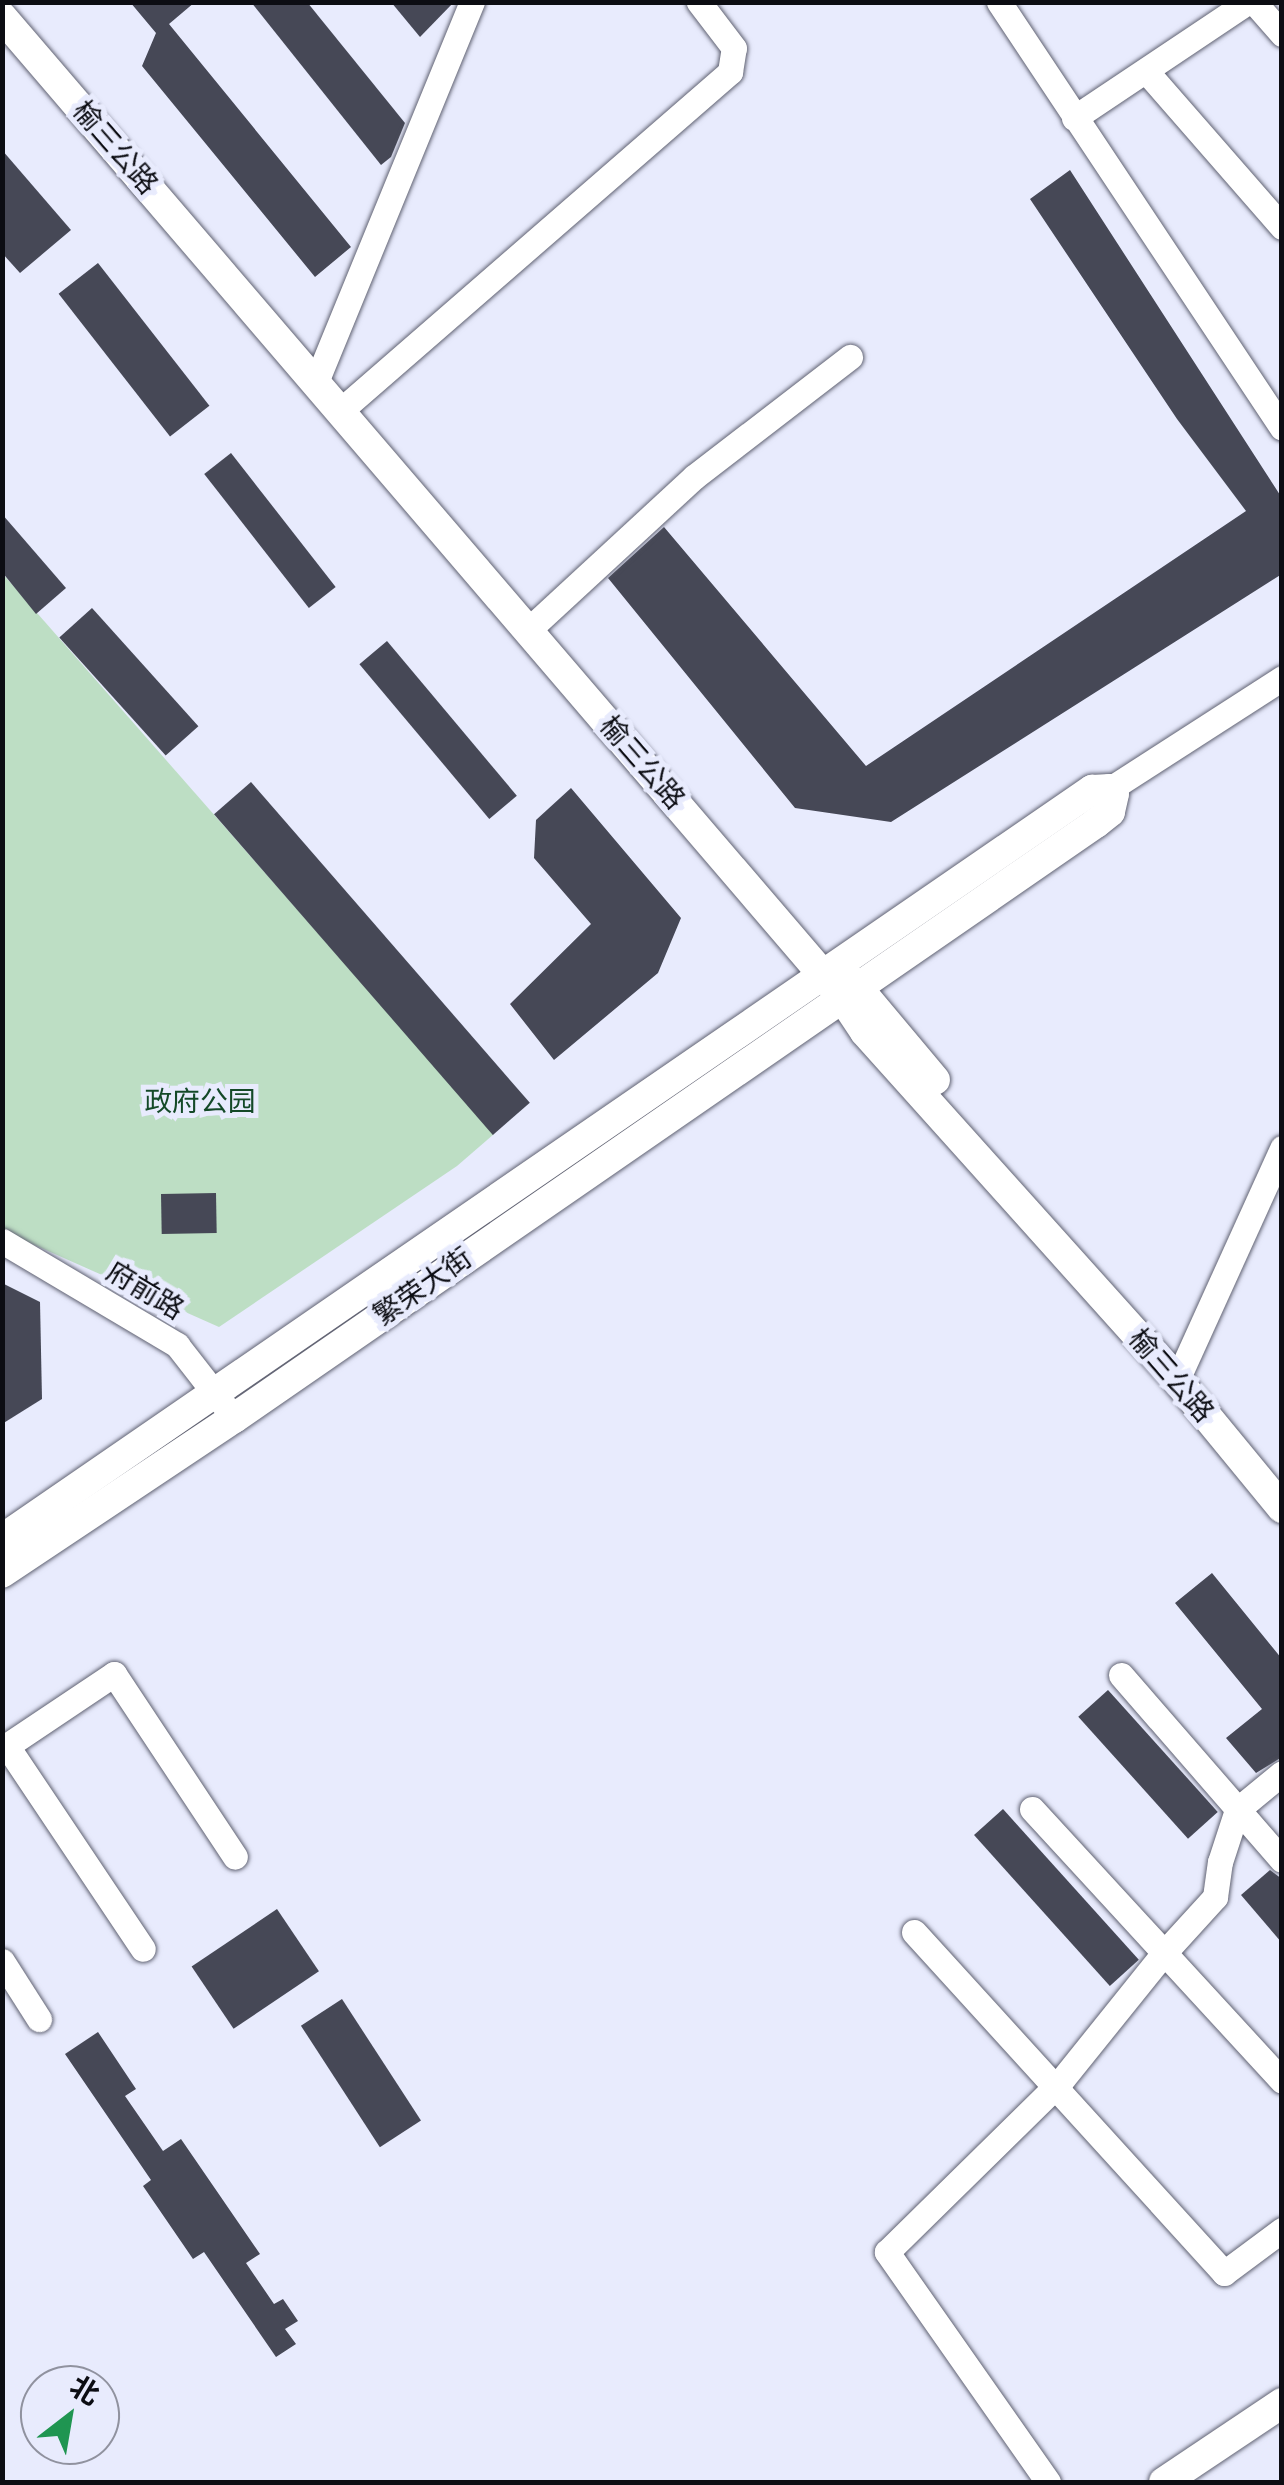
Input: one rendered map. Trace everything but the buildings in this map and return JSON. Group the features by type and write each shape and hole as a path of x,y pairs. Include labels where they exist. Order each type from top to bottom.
{"main road":[{"name":"榆三公路","path":"10,2 318,375"},
{"name":"榆三公路","path":"2,17 346,407 840,981"},
{"name":"榆三公路","path":"346,407 538,621 840,981 866,1032 1282,1485"},
{"name":"繁荣大街","path":"2,1573 227,1406 840,981 1110,812 1115,802 1110,789"},
{"name":"榆三公路","path":"1180,1373 1282,1508"},
{"name":"繁荣大街","path":"2,1539 227,1406"},
{"path":"1164,2482 1282,2403"},
{"path":"1195,2482 1282,2423"}],"street":[{"path":"318,375 472,2"},
{"path":"346,407 730,72 734,48 699,2"},
{"path":"999,2 1282,428"},
{"path":"1074,118 1250,2 1282,34"},
{"path":"1146,71 1282,228"},
{"path":"538,621 694,478 850,357"},
{"path":"1110,789 1282,678"},
{"path":"1180,1373 1282,1148"},
{"name":"府前路","path":"2,1242 178,1345 227,1406"},
{"path":"142,1949 5,1748 114,1674 235,1857"},
{"path":"1122,1675 1282,1860"},
{"path":"1048,2482 887,2252 1056,2086 1164,1952 1216,1898 1220,1862 1238,1810 1282,1773"},
{"path":"1032,1809 1282,2081"},
{"path":"914,1932 1224,2273 1282,2230"},
{"path":"2,1961 39,2019"}],"green space":[{"name":"政府公园","path":"2,573 494,1134 457,1166 219,1327 3,1231"}]}
